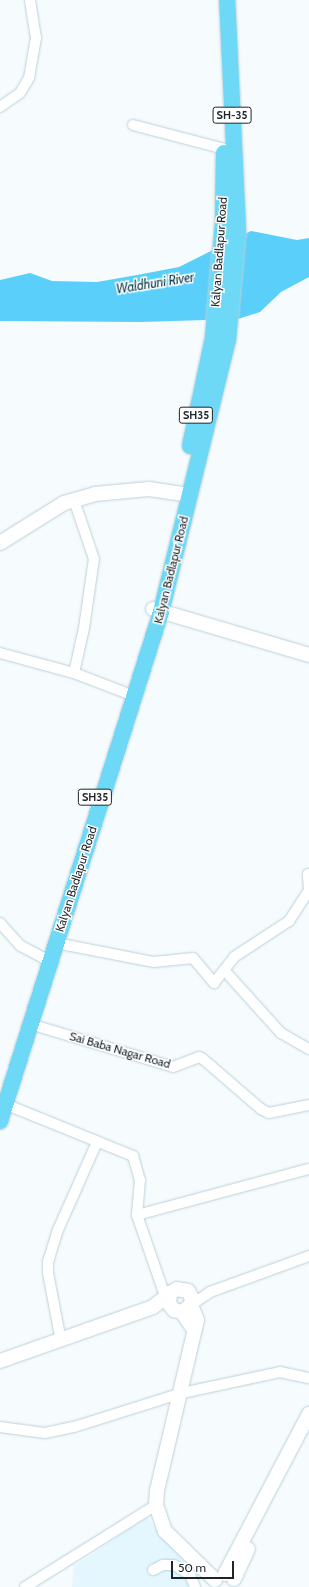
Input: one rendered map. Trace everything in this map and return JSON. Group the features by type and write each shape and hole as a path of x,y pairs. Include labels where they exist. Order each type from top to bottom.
{"main road":[{"name":"Kalyan Badlapur Road","path":"2,1102 30,1024 46,959 56,943 157,610 220,339 238,230 229,150 218,0"},
{"name":"Kalyan Badlapur Road","path":"220,339 223,222 229,150 227,0"},
{"name":"Kalyan Badlapur Road","path":"0,1121 2,1102 46,959 132,695"}],"street":[{"path":"0,107 20,93 31,71 36,38 30,0"},
{"path":"133,125 229,150"},
{"path":"0,543 34,521 74,500 95,494 149,490 185,494"},
{"path":"74,500 94,559 84,628 74,673"},
{"path":"157,610 309,655"},
{"path":"0,653 74,673 132,695"},
{"path":"56,943 154,962 193,958 214,983 234,957 289,921 309,890 308,874"},
{"path":"0,923 22,946 46,959"},
{"path":"224,970 281,1033 309,1048"},
{"name":"Sai Baba Nagar Road","path":"30,1024 173,1067 199,1057 261,1109 269,1113 309,1105"},
{"path":"2,1102 133,1156 140,1180 137,1214 163,1290 210,1292"},
{"path":"61,1341 48,1273 48,1262 58,1230 97,1142"},
{"path":"137,1214 309,1169"},
{"path":"153,1307 181,1308 210,1292 309,1256"},
{"path":"0,1361 61,1341 153,1307 178,1291"},
{"path":"178,1291 168,1301 181,1308 194,1330 182,1393 157,1490 156,1505 165,1531 225,1581 305,1437 309,1414"},
{"path":"178,1291 192,1298 181,1308"},
{"path":"0,1427 45,1432 74,1427 182,1393 280,1372 309,1378"},
{"path":"25,1587 156,1505"},
{"path":"153,1570 163,1565 174,1565 190,1575 195,1587"}],"shaded area":[{"path":"147,1517 198,1578 199,1587 72,1587 74,1566"}],"water":[{"name":"Waldhuni River","path":"251,231 297,240 309,238 309,277 281,292 260,312 238,319 141,322 0,321 0,280 30,273 52,281 97,282 179,267"}]}
